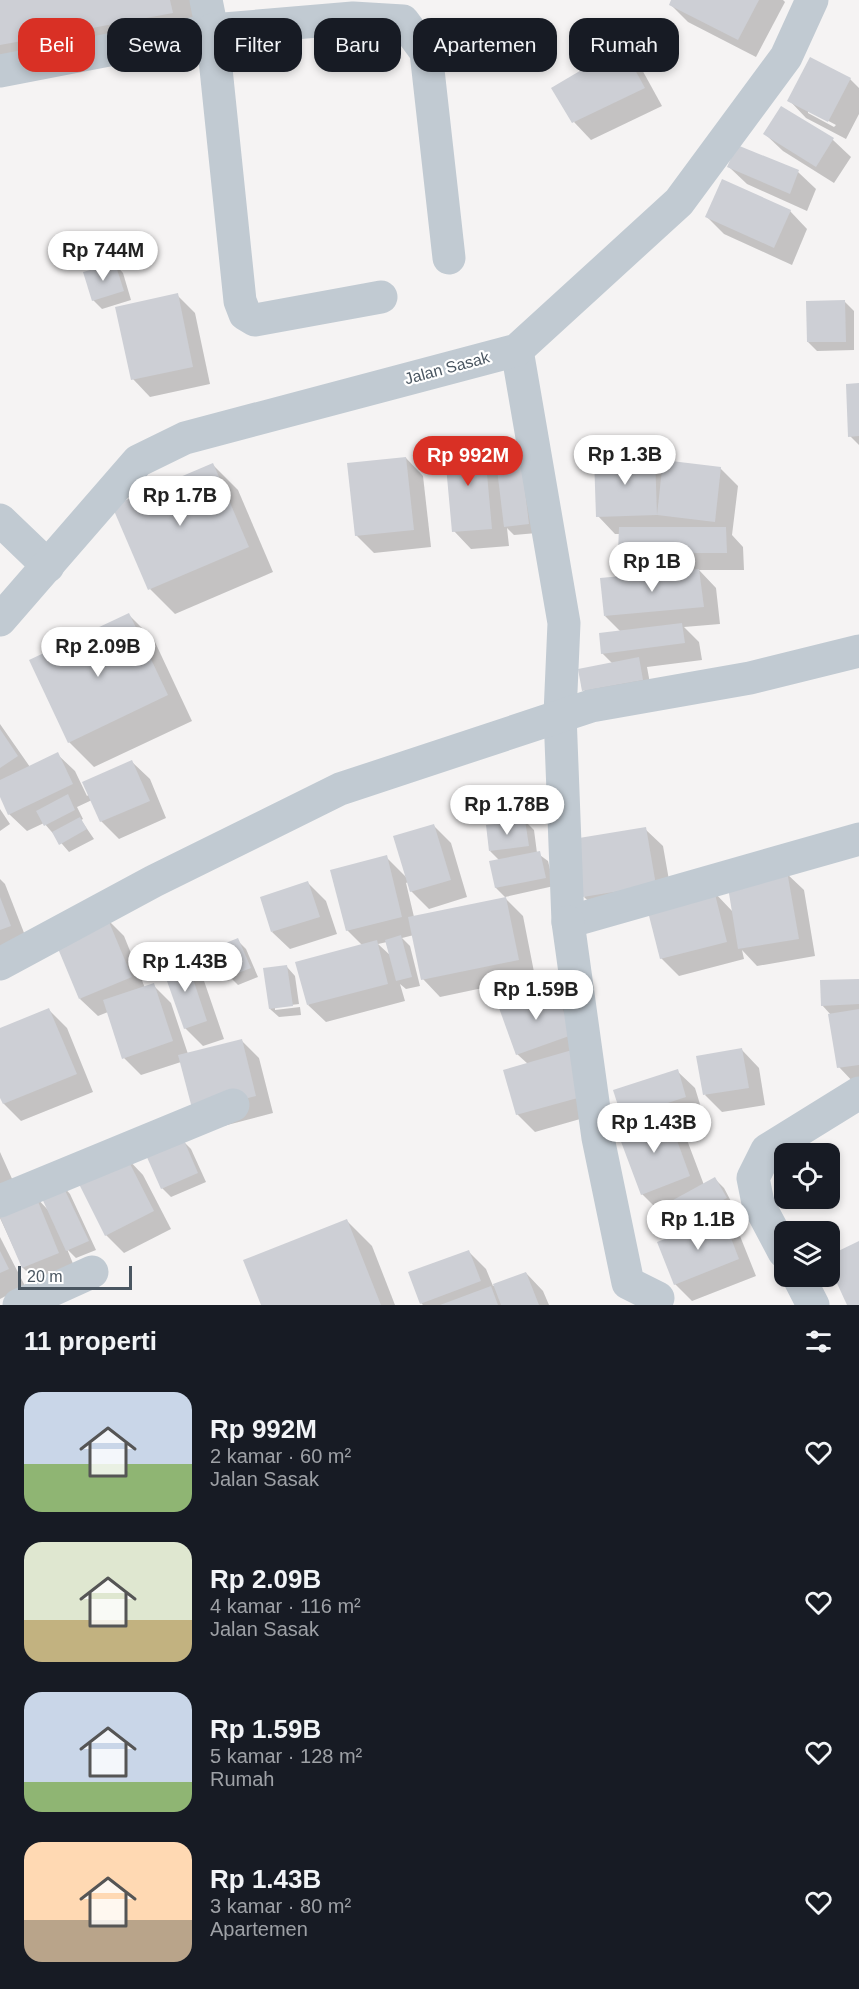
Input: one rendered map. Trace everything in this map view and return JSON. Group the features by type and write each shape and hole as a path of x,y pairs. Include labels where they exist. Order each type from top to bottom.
{"street":[{"name":"Jalan Sasak","path":"0,620 138,461 185,438 518,350 679,202 786,57 812,0"},
{"path":"0,71 209,15 403,21 426,52 449,258"},
{"path":"209,15 240,301 245,314 255,320 381,297"},
{"path":"518,350 564,622 560,714 568,922 598,1138 628,1283 658,1298"},
{"path":"0,520 48,566"},
{"path":"0,964 154,881 340,789 560,714 591,706 750,678 859,651"},
{"path":"568,922 859,839"},
{"path":"774,1233 758,1203 753,1178 767,1150 859,1094"},
{"path":"0,1201 233,1105"},
{"path":"20,1305 92,1272"},
{"path":"804,1287 813,1305"}],"building":[{"path":"0,0 170,0 173,13 146,18 107,18 107,25 95,27 95,18 18,18 18,42 0,45"},
{"path":"671,0 759,0 738,40 669,5"},
{"path":"810,57 851,78 828,122 787,101"},
{"path":"578,72 636,72 645,88 572,123 551,88"},
{"path":"781,106 834,138 816,167 763,134"},
{"path":"737,145 799,170 790,194 727,167"},
{"path":"722,179 791,210 774,248 705,217"},
{"path":"115,263 124,291 92,301 83,272"},
{"path":"178,293 193,367 131,380 115,307"},
{"path":"845,300 846,342 807,342 806,301"},
{"path":"859,383 859,436 848,437 846,384"},
{"path":"484,441 492,529 452,532 444,444"},
{"path":"655,455 657,515 596,517 594,457"},
{"path":"406,457 414,530 355,536 347,463"},
{"path":"663,460 721,467 715,522 657,515"},
{"path":"213,463 249,547 148,590 112,506"},
{"path":"522,466 529,524 504,527 497,469"},
{"path":"619,527 726,527 727,553 618,553"},
{"path":"699,569 704,607 604,616 600,578"},
{"path":"129,613 168,695 68,743 29,660"},
{"path":"682,623 685,643 601,654 599,633"},
{"path":"639,657 643,680 582,691 578,669"},
{"path":"0,729 18,756 0,768"},
{"path":"58,752 73,784 8,815 0,797 0,780"},
{"path":"132,760 150,801 100,822 82,782"},
{"path":"68,794 75,810 44,826 36,811"},
{"path":"80,817 87,829 59,845 52,832"},
{"path":"525,820 529,846 489,851 486,825"},
{"path":"434,824 451,880 410,892 393,836"},
{"path":"646,827 656,885 583,897 573,839"},
{"path":"540,851 546,878 495,888 489,861"},
{"path":"387,855 402,917 346,931 330,870"},
{"path":"787,871 799,939 738,949 727,881"},
{"path":"308,881 320,917 271,932 260,897"},
{"path":"714,890 727,942 660,959 647,908"},
{"path":"0,897 11,926 0,930"},
{"path":"506,897 519,960 421,980 408,917"},
{"path":"107,917 132,977 79,999 54,939"},
{"path":"401,935 412,977 396,981 385,940"},
{"path":"238,938 251,968 228,977 216,947"},
{"path":"377,940 388,984 307,1005 295,962"},
{"path":"186,958 207,1021 184,1029 162,967"},
{"path":"287,965 293,1006 269,1009 263,968"},
{"path":"859,979 859,1004 821,1006 820,980"},
{"path":"154,983 173,1041 122,1059 103,1000"},
{"path":"555,987 572,1035 516,1055 499,1008"},
{"path":"49,1008 77,1074 3,1104 0,1098 0,1028"},
{"path":"859,1009 859,1065 837,1068 828,1014"},
{"path":"242,1039 256,1096 193,1112 178,1055"},
{"path":"742,1048 749,1088 703,1095 696,1056"},
{"path":"572,1050 585,1096 516,1115 503,1070"},
{"path":"678,1069 686,1097 622,1118 613,1090"},
{"path":"667,1113 690,1176 641,1195 617,1131"},
{"path":"183,1138 198,1173 161,1189 146,1155"},
{"path":"126,1156 154,1211 105,1236 77,1180"},
{"path":"715,1177 727,1198 675,1225 664,1205"},
{"path":"62,1184 89,1241 66,1251 40,1194"},
{"path":"35,1194 59,1253 22,1268 0,1217"},
{"path":"723,1217 739,1259 674,1285 657,1242"},
{"path":"347,1219 381,1305 261,1305 243,1260"},
{"path":"859,1241 859,1305 847,1305 839,1287 840,1250"},
{"path":"469,1250 481,1281 420,1304 408,1272"},
{"path":"0,1251 9,1269 0,1273"},
{"path":"526,1272 539,1305 501,1305 493,1284"},
{"path":"491,1286 498,1305 440,1305"}]}
